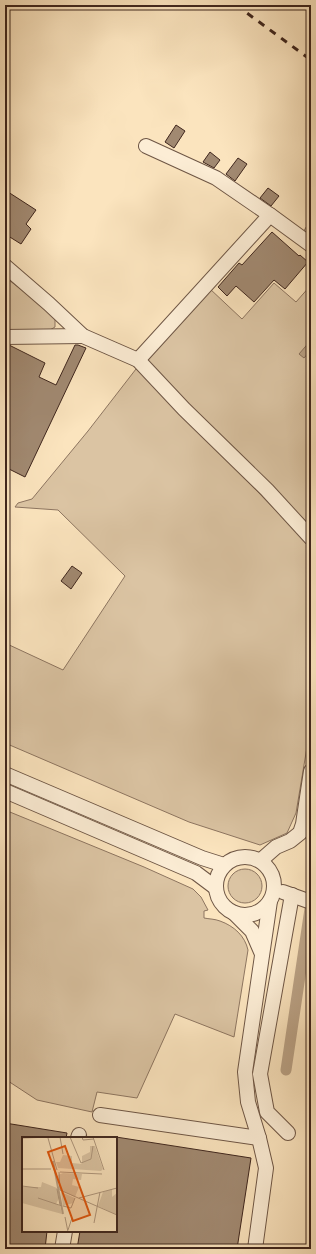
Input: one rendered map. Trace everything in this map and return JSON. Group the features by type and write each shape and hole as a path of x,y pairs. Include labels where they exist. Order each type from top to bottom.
{"street":[{"path":"146,146 216,178 311,245"},
{"path":"138,360 270,215"},
{"path":"5,266 83,336 138,360 184,409 267,490 311,538"},
{"path":"5,337 83,336"},
{"path":"260,861 276,847 290,841 300,833 303,824 311,771"},
{"path":"5,774 202,858 224,865"},
{"path":"5,791 196,873 216,888"},
{"path":"255,1249 266,1168 248,1102 245,1072 274,881 271,873 260,861 251,857 241,857 224,865 216,880 216,888 218,896 227,909 234,913 252,931 262,954"},
{"path":"272,895 295,896 311,902"},
{"path":"234,913 242,915 258,912 265,907 272,895"},
{"path":"288,1133 267,1112 260,1074 295,896"},
{"path":"100,1115 259,1138"},
{"path":"62,1249 64,1232"}],"shaded area":[{"path":"311,219 311,240 302,234"},
{"path":"5,277 48,310 55,318 55,327 48,331 5,331"},
{"path":"274,283 296,302 311,285 311,526 144,361 209,288 242,319"},
{"path":"311,340 311,350 304,358 299,354"},
{"path":"136,369 179,410 311,547 311,723 296,813 287,833 260,845 189,822 5,743 5,643 63,670 125,576 58,510 15,507 18,503 32,499 88,431"},
{"path":"5,810 144,867 193,889 201,897 208,910 204,911 204,918 225,923 238,932 247,945 248,950 234,1037 175,1014 137,1098 97,1092 92,1112 37,1100 5,1079"},
{"path":"245,869 257,874 262,886 257,898 245,903 233,898 228,886 233,874"}],"building":[{"path":"176,125 185,131 174,148 165,142"},
{"path":"210,152 220,160 214,168 203,162"},
{"path":"238,158 247,164 235,181 226,174"},
{"path":"268,188 279,196 271,206 260,198"},
{"path":"5,190 36,210 26,224 31,229 21,244 5,234"},
{"path":"272,232 308,262 285,289 274,280 254,302 236,286 227,296 218,287 239,263 242,265"},
{"path":"5,345 9,345 45,363 39,377 56,385 75,345 86,348 25,477 5,467"},
{"path":"72,566 82,573 71,589 61,581"},
{"path":"5,1123 67,1133 66,1137 22,1137 22,1232 47,1232 45,1249 5,1249"},
{"path":"117,1137 251,1158 237,1249 77,1249 80,1232 117,1232"}],"waterway":[{"path":"286,1070 311,902"}],"railway":[{"path":"236,5 311,60"}]}
